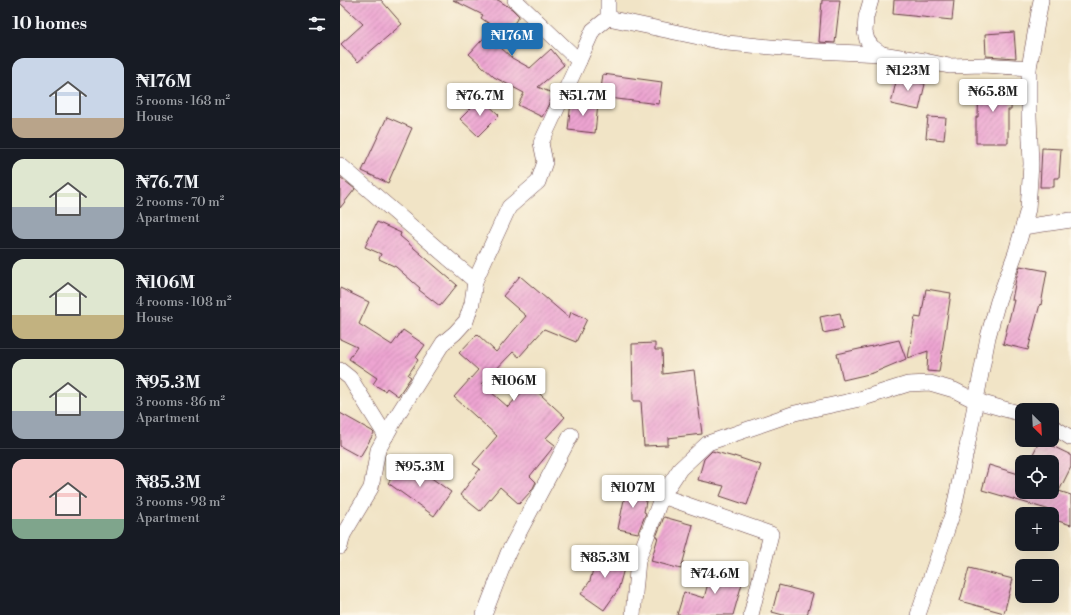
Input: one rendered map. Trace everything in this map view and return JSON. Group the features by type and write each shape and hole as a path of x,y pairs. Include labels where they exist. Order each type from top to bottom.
{"street":[{"path":"515,0 578,61"},
{"path":"608,0 608,18"},
{"path":"871,0 866,17 865,32 867,40 872,47 882,54"},
{"path":"918,615 953,512 988,337 998,301 1016,252 1028,209 1031,164 1029,68 1041,0"},
{"path":"340,547 343,535 371,488 378,450 443,343 466,321 472,303 474,281 509,207 538,182 545,162 541,143 593,30 608,18"},
{"path":"608,18 727,43 815,51 882,54 925,60 949,66 983,65 1029,68"},
{"path":"340,165 474,281"},
{"path":"1023,227 1071,220"},
{"path":"340,370 350,378 386,436"},
{"path":"633,615 638,560 662,496 680,469 708,443 795,413 860,399 908,384 930,383 954,390 976,401 1015,412"},
{"path":"484,615 508,553 571,436"},
{"path":"662,496 771,534 751,615"}],"building":[{"path":"340,0 381,0 402,24 358,62 341,44 363,24 340,3"},
{"path":"453,0 498,0 512,9 519,16 499,46 512,58 530,68 551,49 564,65 538,87 554,94 542,117 518,105 524,93 494,77 469,54 494,27 481,18 483,15"},
{"path":"822,0 840,0 835,43 819,42"},
{"path":"894,0 954,0 952,20 893,14"},
{"path":"1014,32 1016,58 986,56 985,34"},
{"path":"903,72 919,76 917,82 925,84 919,110 891,104 897,77 901,78"},
{"path":"603,74 662,82 659,104 600,97"},
{"path":"979,82 1012,83 1011,110 1008,110 1008,143 976,143 976,117 978,117"},
{"path":"481,98 499,115 478,136 460,119"},
{"path":"571,101 598,104 595,133 568,130"},
{"path":"387,117 412,128 388,183 362,171"},
{"path":"928,117 946,118 944,140 926,138"},
{"path":"1042,148 1061,149 1059,178 1054,178 1054,187 1040,187"},
{"path":"340,177 355,189 340,208"},
{"path":"377,222 401,233 400,236 457,285 440,306 419,290 420,288 396,267 379,259 381,254 365,247"},
{"path":"1020,266 1047,271 1041,305 1040,304 1028,350 1003,344 1014,300 1012,300"},
{"path":"520,276 569,318 571,312 587,319 576,342 544,329 519,357 513,352 482,384 508,407 529,384 565,417 546,438 555,445 530,476 536,482 532,490 519,504 500,487 480,511 460,495 480,469 473,464 497,436 454,397 478,370 459,353 477,334 496,352 526,316 503,296"},
{"path":"340,288 369,302 359,324 392,345 403,330 425,345 416,358 418,360 408,375 411,377 398,396 387,388 385,391 373,384 377,378 349,359 357,347 340,339"},
{"path":"926,289 951,293 939,372 927,371 928,351 908,358 915,317 921,318"},
{"path":"840,313 843,329 823,333 820,317"},
{"path":"899,340 906,359 873,373 843,380 837,354"},
{"path":"655,343 655,350 662,350 663,374 694,370 702,434 668,438 668,445 644,446 641,401 633,401 632,344"},
{"path":"340,413 374,433 360,457 340,446"},
{"path":"1036,447 1054,447 1071,455 1071,467 1059,491 1059,455 1032,455"},
{"path":"712,451 734,456 761,465 747,505 720,496 724,486 698,480 704,459"},
{"path":"405,459 451,492 434,516 388,483"},
{"path":"989,465 1015,473 1015,499 1059,499 1059,491 1071,495 1071,525 1059,521 1059,507 1040,507 982,490"},
{"path":"627,485 648,490 644,512 646,513 638,533 618,529"},
{"path":"664,517 693,525 681,569 651,561 658,537 656,537"},
{"path":"598,550 627,558 618,590 604,610 581,594 590,581"},
{"path":"713,565 745,573 733,615 677,615 684,592 704,598"},
{"path":"969,568 1013,579 1004,613 960,601"},
{"path":"779,585 813,594 807,615 783,615 772,612"}]}
